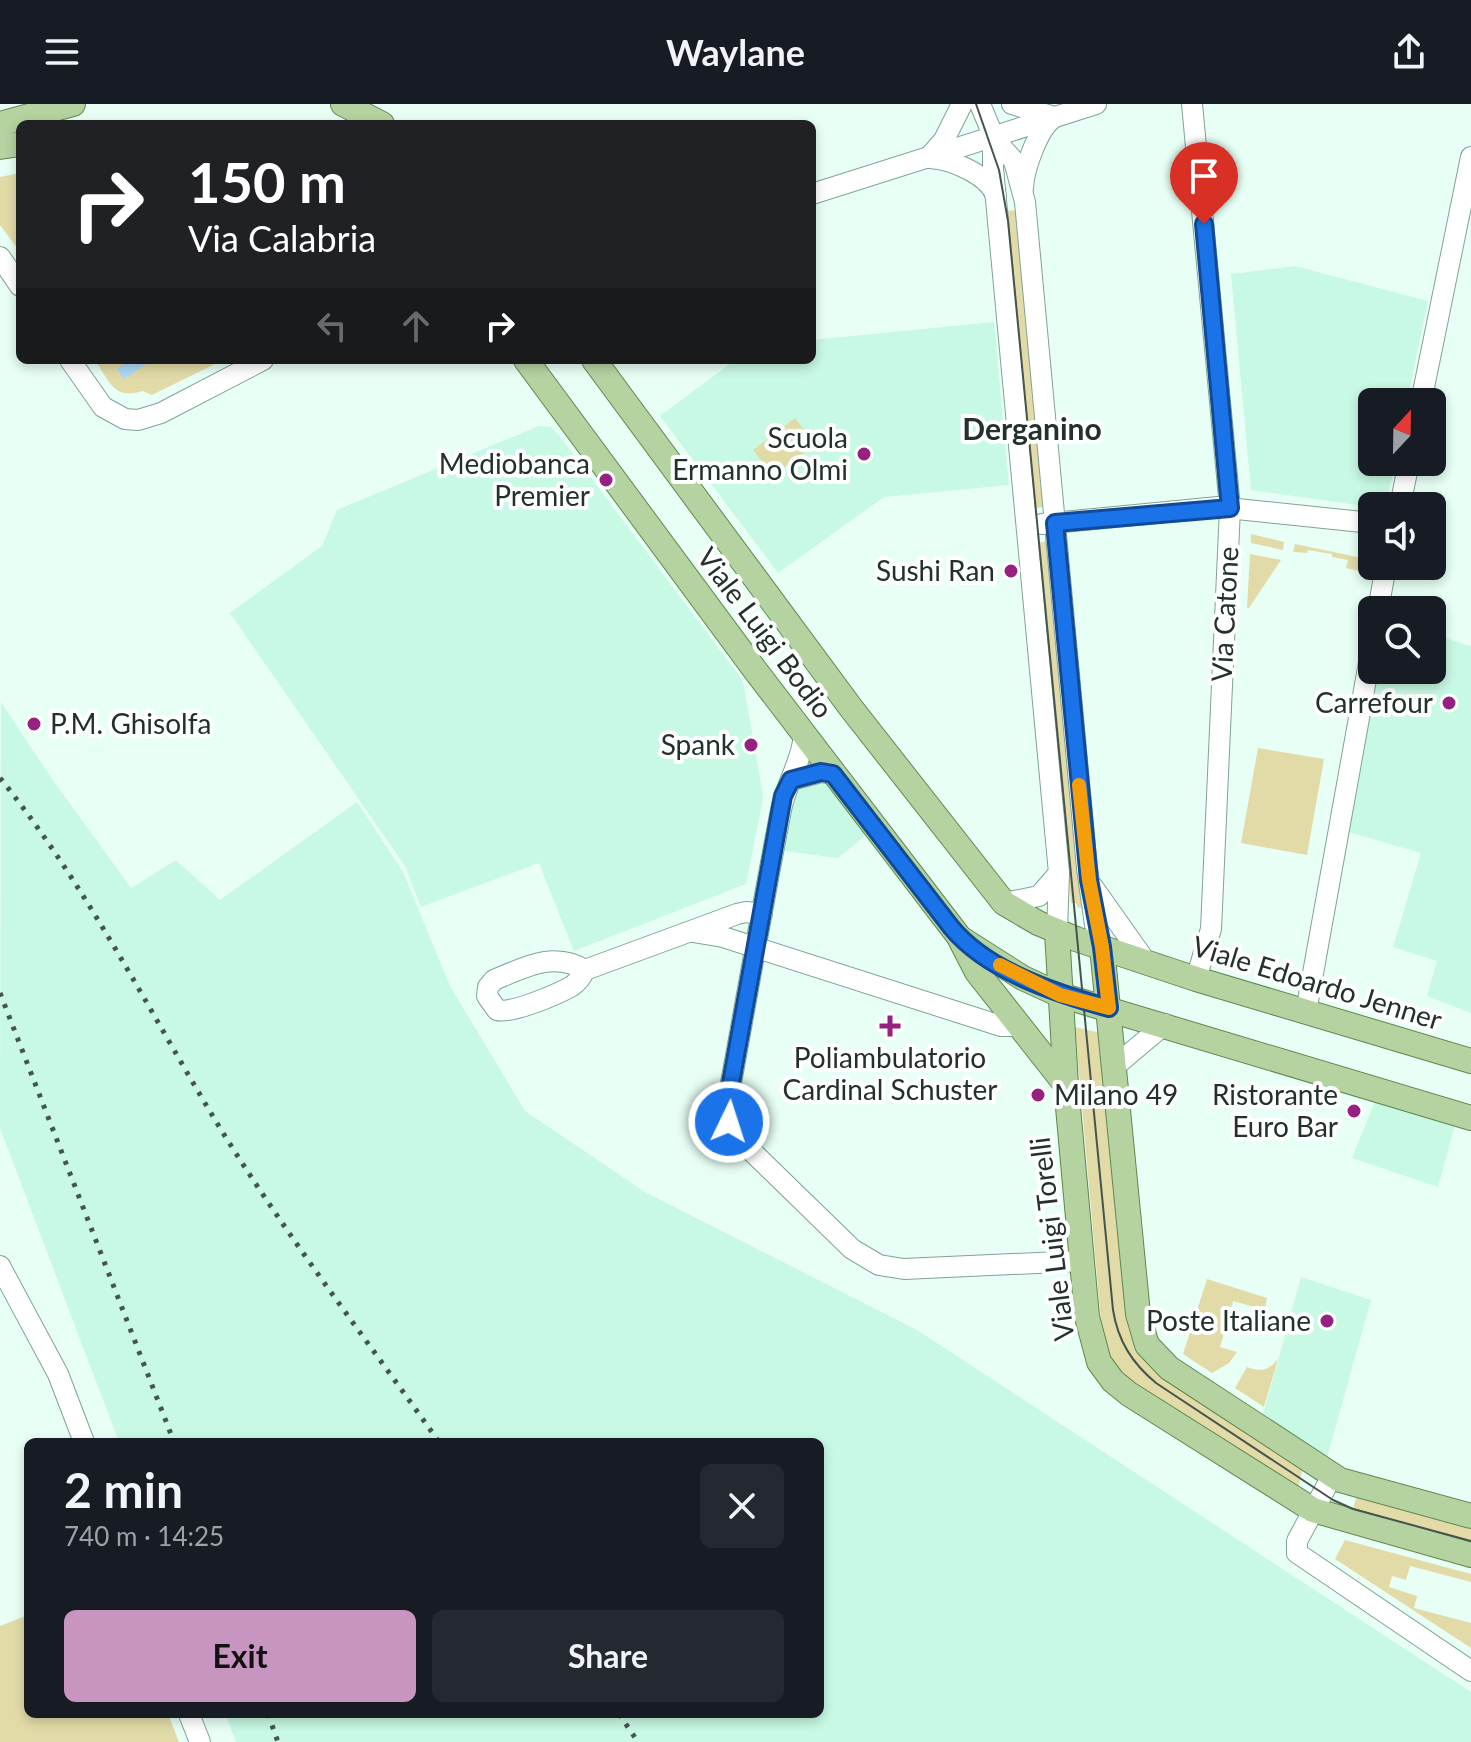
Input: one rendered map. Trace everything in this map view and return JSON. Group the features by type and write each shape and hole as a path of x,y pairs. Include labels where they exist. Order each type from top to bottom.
{"main road":[{"path":"42,120 73,104"},
{"path":"343,104 374,120"},
{"name":"Viale Luigi Bodio","path":"529,364 833,774 960,938"},
{"name":"Viale Luigi Bodio","path":"597,364 851,708 1004,903"},
{"name":"Viale Edoardo Jenner","path":"1004,903 1057,932 1196,979 1470,1057"},
{"name":"Viale Luigi Torelli","path":"1057,932 1081,1261 1092,1341 1099,1362 1113,1381 1313,1510"},
{"path":"960,938 1023,978 1060,995 1471,1118"},
{"path":"960,938 973,967 1066,1085"},
{"path":"1102,947 1138,1314 1147,1345 1169,1368 1332,1476 1471,1516"},
{"path":"1313,1510 1471,1555"}],"street":[{"path":"926,159 941,145 962,104"},
{"path":"980,104 993,137 1059,873 1057,932"},
{"path":"1012,104 1044,116 1059,115"},
{"path":"816,193 1096,104"},
{"name":"Via Catone","path":"1192,104 1230,508 1211,929 1196,979"},
{"path":"1059,115 1047,122 1032,154 1024,176 1024,196 1089,880 1102,947"},
{"path":"993,137 1014,161 1024,196"},
{"path":"1424,388 1471,157"},
{"path":"926,159 939,159 969,172 988,183 996,196"},
{"path":"0,257 16,280"},
{"path":"73,364 103,407 125,419 138,420 155,416 255,364"},
{"path":"1028,526 1230,508 1358,522"},
{"path":"1306,1012 1365,684"},
{"path":"804,735 803,747 783,796 727,1105 729,1122 738,1138 847,1244 875,1264 896,1269 1081,1261"},
{"path":"791,780 821,772 833,774"},
{"path":"1004,903 1039,896 1059,873"},
{"path":"1089,880 1146,962"},
{"path":"585,970 737,914 762,914"},
{"path":"693,932 723,937 1001,1026 1018,1026"},
{"path":"1115,1066 1165,1024"},
{"path":"0,1266 58,1374 82,1438"},
{"path":"1332,1476 1297,1541 1297,1553 1471,1671"},
{"path":"191,1718 200,1742"}],"shaded area":[{"path":"16,174 16,247 0,225 0,177"},
{"path":"1019,210 1046,507 1033,508 1005,211"},
{"path":"1295,266 1428,301 1410,388 1358,388 1358,476 1392,476 1389,492 1358,492 1358,505 1251,490 1231,274"},
{"path":"994,322 1009,485 884,497 778,573 660,416 730,364 816,364 816,340"},
{"path":"98,364 215,364 152,395 143,391 125,393 109,382"},
{"path":"795,418 815,444 773,476 753,450"},
{"path":"539,426 551,427 562,439 743,681 763,799 746,884 574,951 539,863 421,907 405,866 230,613 322,546 337,510"},
{"path":"1251,534 1284,542 1283,550 1251,543"},
{"path":"1049,541 1087,907 1078,908 1076,903 1071,903 1037,543"},
{"path":"1295,544 1358,557 1358,571 1346,568 1348,560 1332,557 1332,554 1308,550 1307,553 1293,552"},
{"path":"1250,554 1281,560 1247,608"},
{"path":"1446,638 1471,646 1471,1013 1427,996 1437,961 1393,947 1421,853 1345,831 1370,684 1446,684"},
{"path":"1,702 131,888 176,860 220,900 357,802 403,872 450,986 525,1111 645,1192 917,1330 1471,1692 1471,1742 236,1742 227,1718 824,1718 824,1438 117,1438 0,1128"},
{"path":"1258,748 1324,759 1307,855 1241,843"},
{"path":"822,775 872,830 838,858 777,850 791,787"},
{"path":"1075,1027 1101,1033 1133,1340 1140,1351 1303,1467 1297,1493 1128,1382 1108,1354 1101,1322"},
{"path":"1378,1094 1457,1118 1438,1187 1352,1158"},
{"path":"1301,1277 1371,1300 1325,1465 1261,1422"},
{"path":"1207,1279 1267,1298 1265,1310 1233,1301 1220,1347 1237,1352 1229,1363 1212,1373 1183,1354"},
{"path":"1278,1359 1264,1407 1235,1388 1247,1367 1264,1369"},
{"path":"1357,1495 1471,1526 1471,1549 1351,1516"},
{"path":"1345,1540 1471,1574 1471,1582 1410,1566 1406,1580 1392,1576 1389,1587 1417,1596 1414,1608 1471,1623 1471,1648 1335,1559"},
{"path":"24,1617 24,1718 170,1718 179,1742 0,1742 0,1626"}],"water":[{"path":"124,364 146,364 124,379 117,369"}],"tram line":[{"path":"976,104 999,170 1008,221 1113,1310 1118,1332 1133,1359 1156,1383 1333,1500 1353,1509 1471,1541"}],"railway":[{"path":"0,778 89,905 245,1168 436,1438"},
{"path":"0,993 172,1438"},
{"path":"269,1718 278,1742"},
{"path":"622,1718 638,1742"}],"slow traffic":[{"path":"1000,965 1060,995 1109,1008 1102,947 1095,925 1079,785"}],"place":[{"name":"Scuola Ermanno Olmi","path":"864,454"},
{"name":"Mediobanca Premier","path":"606,480"},
{"name":"Sushi Ran","path":"1011,571"},
{"name":"Carrefour","path":"1449,703"},
{"name":"P.M. Ghisolfa","path":"34,724"},
{"name":"Spank","path":"751,745"},
{"name":"Poliambulatorio Cardinal Schuster","path":"890,1026"},
{"name":"Milano 49","path":"1038,1095"},
{"name":"Ristorante Euro Bar","path":"1354,1111"},
{"name":"Poste Italiane","path":"1327,1321"}],"district":[{"name":"Derganino","path":"1032,430"}],"route":[{"path":"729,1122 727,1105 765,891 783,796 791,780 821,772 833,774 951,927 978,952 1060,995 1109,1008 1102,947 1095,925 1089,880 1055,523 1230,508 1204,224"}]}
